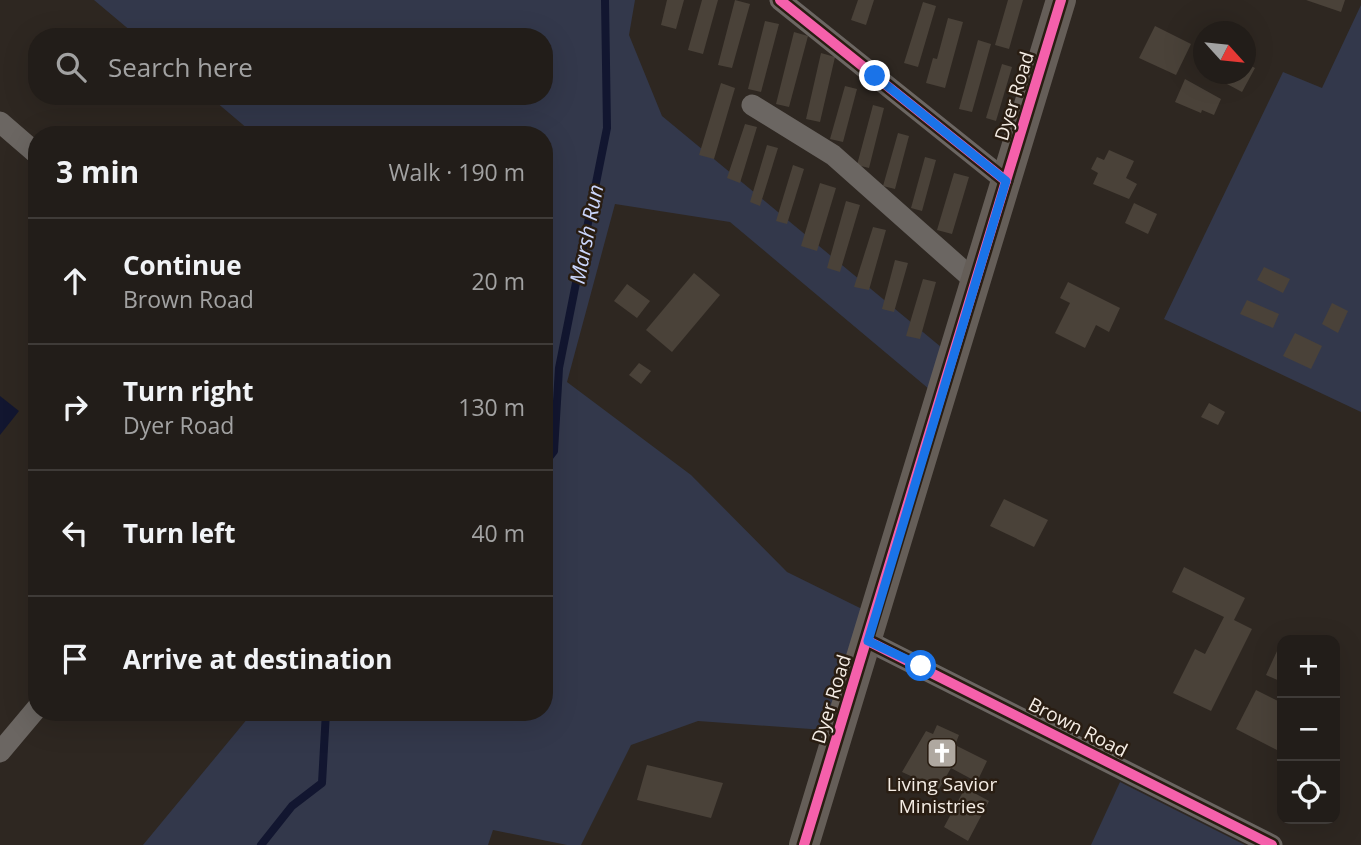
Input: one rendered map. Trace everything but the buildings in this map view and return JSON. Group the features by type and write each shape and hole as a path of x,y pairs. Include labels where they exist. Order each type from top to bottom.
{"street":[{"path":"780,0 1006,181"},
{"name":"Dyer Road","path":"804,845 1061,0"},
{"path":"752,105 833,155 976,282"},
{"path":"0,122 28,146"},
{"name":"Brown Road","path":"868,641 1272,845"},
{"path":"0,752 28,719"}],"shaded area":[{"path":"94,0 635,0 629,35 662,116 941,347 929,389 730,222 615,204 567,382 691,475 787,572 862,609 825,730 698,721 631,745 581,845 567,845 493,830 488,845 143,845 246,721 553,721 553,126 244,126 220,105 553,105 553,28 127,28"},
{"path":"1361,5 1361,412 1164,319 1283,72 1322,88"},
{"path":"0,396 19,411 0,435"},
{"path":"1120,782 1245,845 1091,845"}],"waterway":[{"name":"Marsh Run","path":"553,452 559,368 607,128 605,0"},
{"name":"Marsh Run","path":"261,845 292,806 322,783 325,721"}],"cycle path":[{"path":"780,0 1006,181"},
{"path":"804,845 1061,0"},
{"path":"868,641 1272,845"}],"place":[{"name":"Living Savior Ministries","path":"942,753"}],"route":[{"path":"875,76 1006,181 868,641 921,666"}]}
